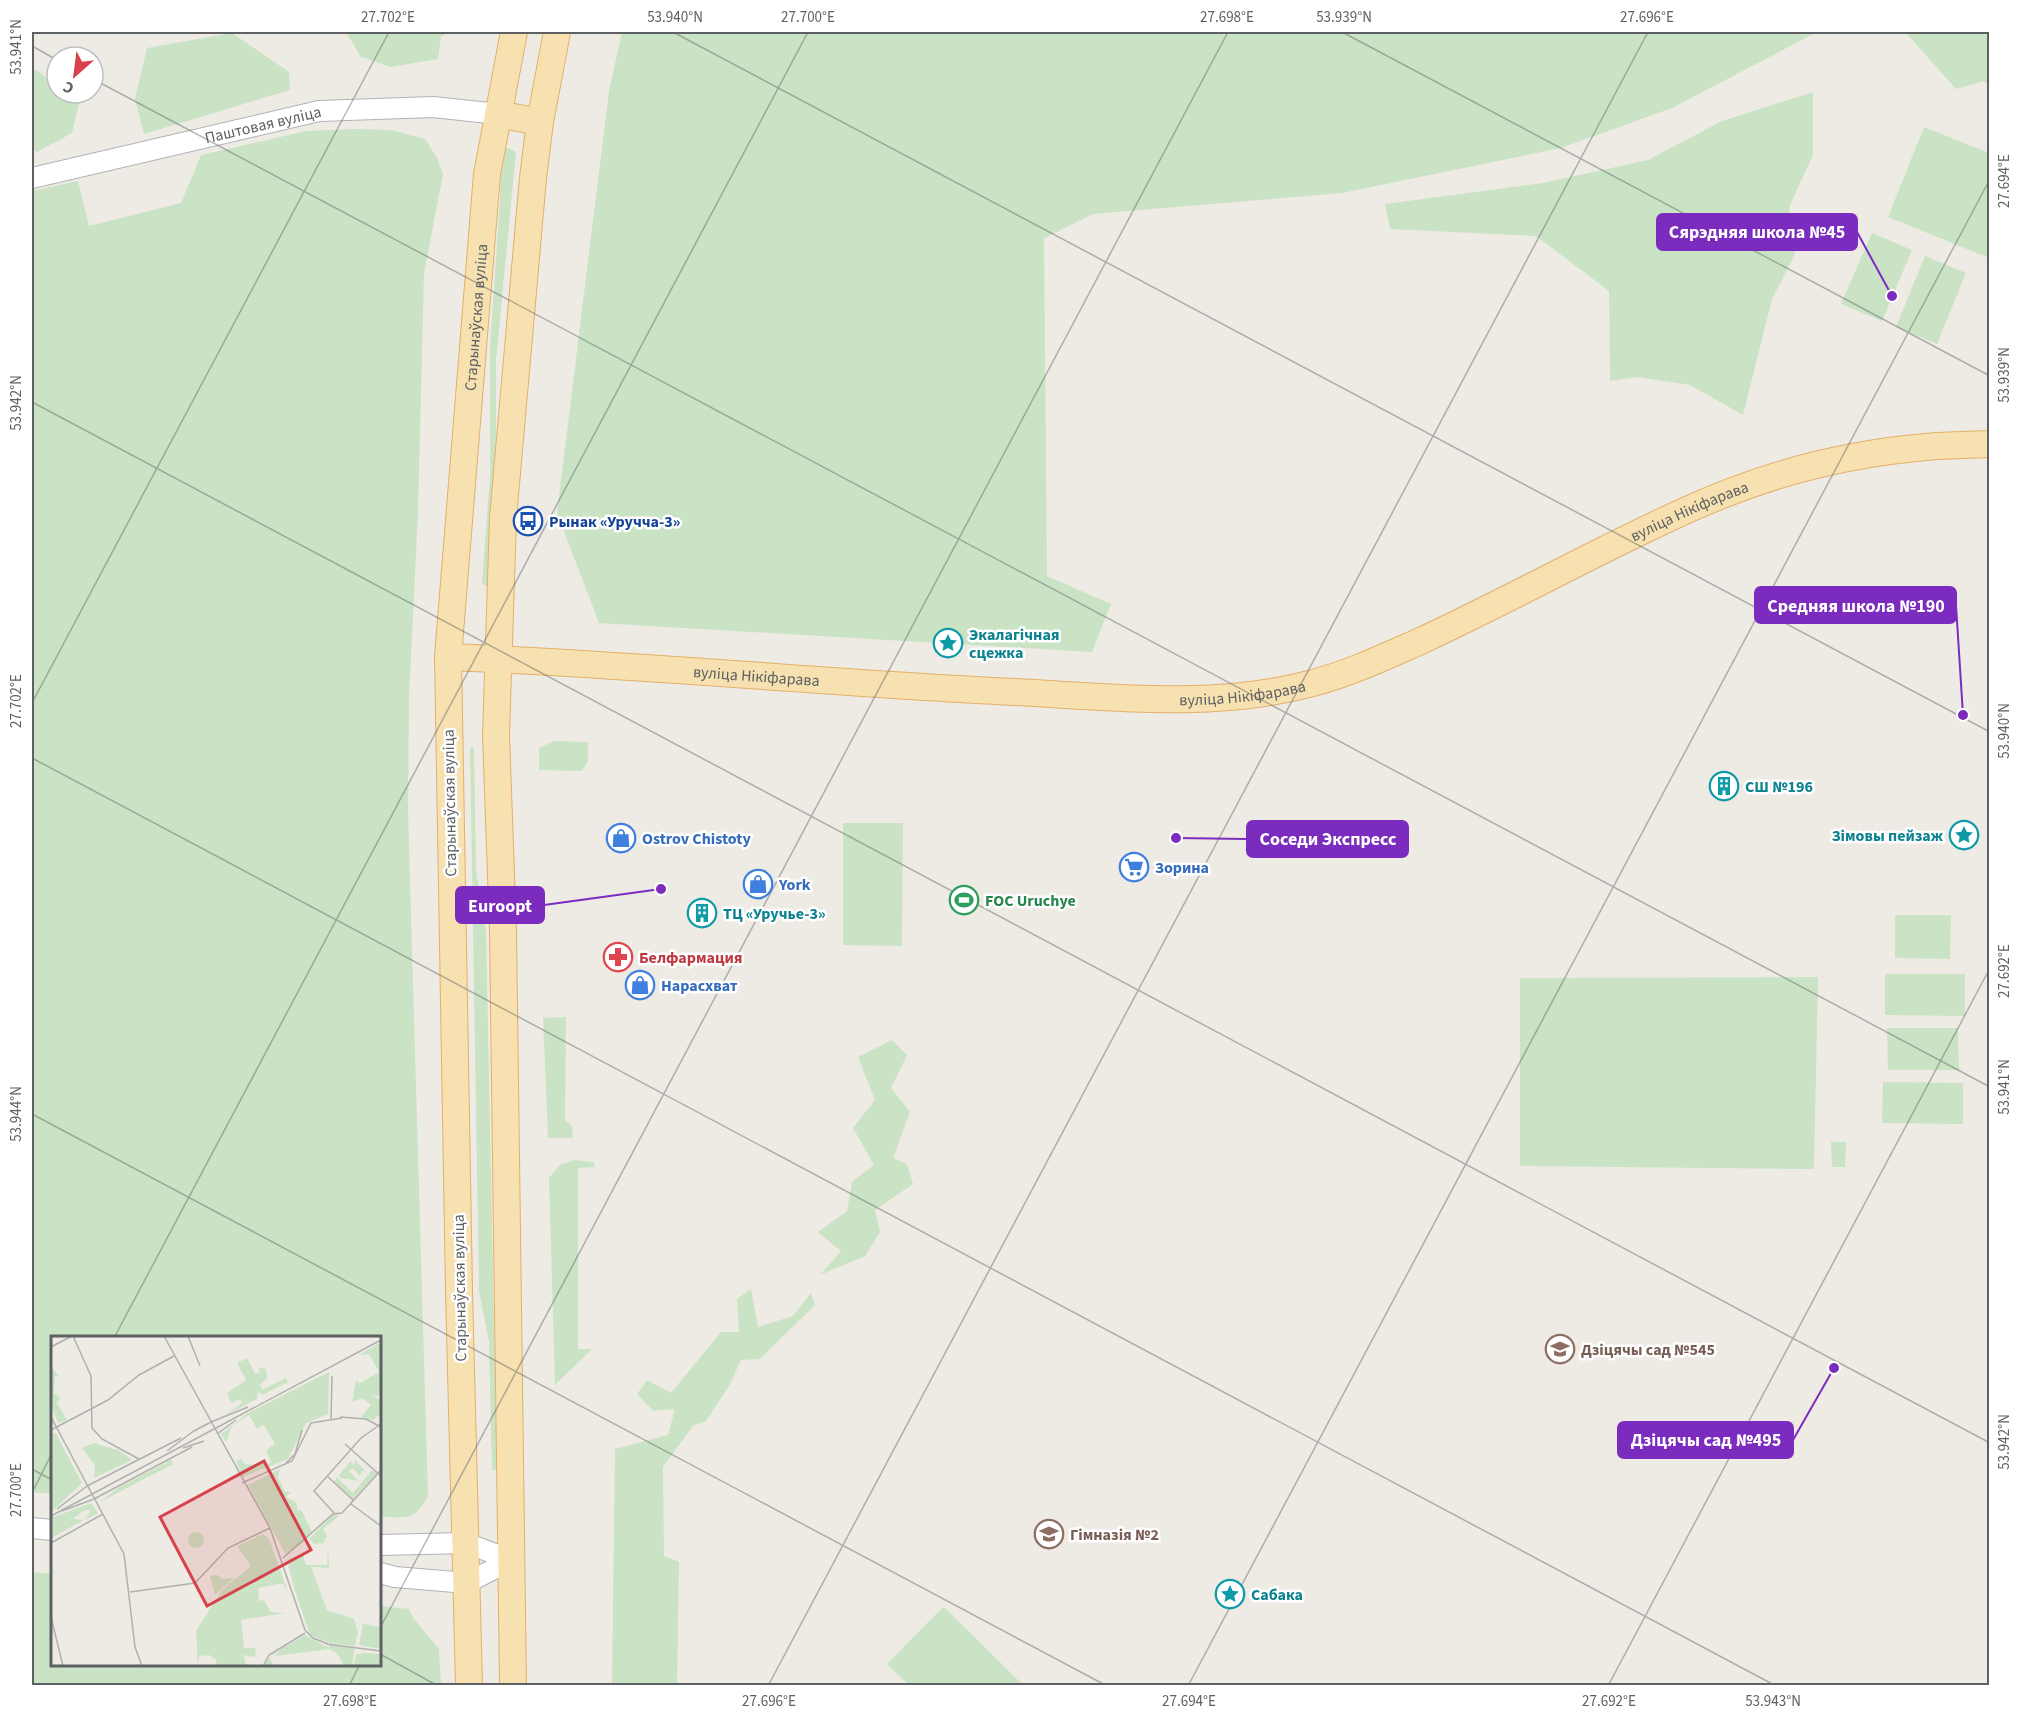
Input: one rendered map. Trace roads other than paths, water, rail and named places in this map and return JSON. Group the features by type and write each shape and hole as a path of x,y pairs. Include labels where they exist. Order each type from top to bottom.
{"main road":[{"name":"Старынаўская вуліца","path":"469,1686 448,790 447,657 487,174 514,32"},
{"path":"513,1686 503,941 496,759 503,518 533,178 540,122 557,32"},
{"path":"498,114 540,122"},
{"name":"вуліца Нікіфарава","path":"447,657 549,661 902,686 1158,699 1246,695 1307,685 1379,659 1463,622 1686,510 1734,490 1831,462 1923,447 1989,444"}],"street":[{"name":"Паштовая вуліца","path":"32,178 319,111 433,107 498,114"},
{"path":"32,1528 51,1530"},
{"path":"381,1545 466,1542 511,1560"},
{"path":"381,1573 395,1577 467,1583 511,1560"}],"place":[{"name":"Сярэдняя школа №45","path":"1892,296"},
{"name":"Рынак «Уручча-3»","path":"528,521"},
{"name":"Экалагічная сцежка","path":"948,643"},
{"name":"Средняя школа №190","path":"1963,715"},
{"name":"СШ №196","path":"1724,786"},
{"name":"Зімовы пейзаж","path":"1964,835"},
{"name":"Ostrov Chistoty","path":"621,838"},
{"name":"Соседи Экспресс","path":"1176,838"},
{"name":"Зорина","path":"1134,867"},
{"name":"York","path":"758,884"},
{"name":"Euroopt","path":"661,889"},
{"name":"FOC Uruchye","path":"964,900"},
{"name":"ТЦ «Уручье-3»","path":"702,913"},
{"name":"Белфармация","path":"618,957"},
{"name":"Нарасхват","path":"640,985"},
{"name":"Дзіцячы сад №545","path":"1560,1349"},
{"name":"Дзіцячы сад №495","path":"1834,1368"},
{"name":"Гімназія №2","path":"1049,1534"},
{"name":"Сабака","path":"1230,1594"}]}
